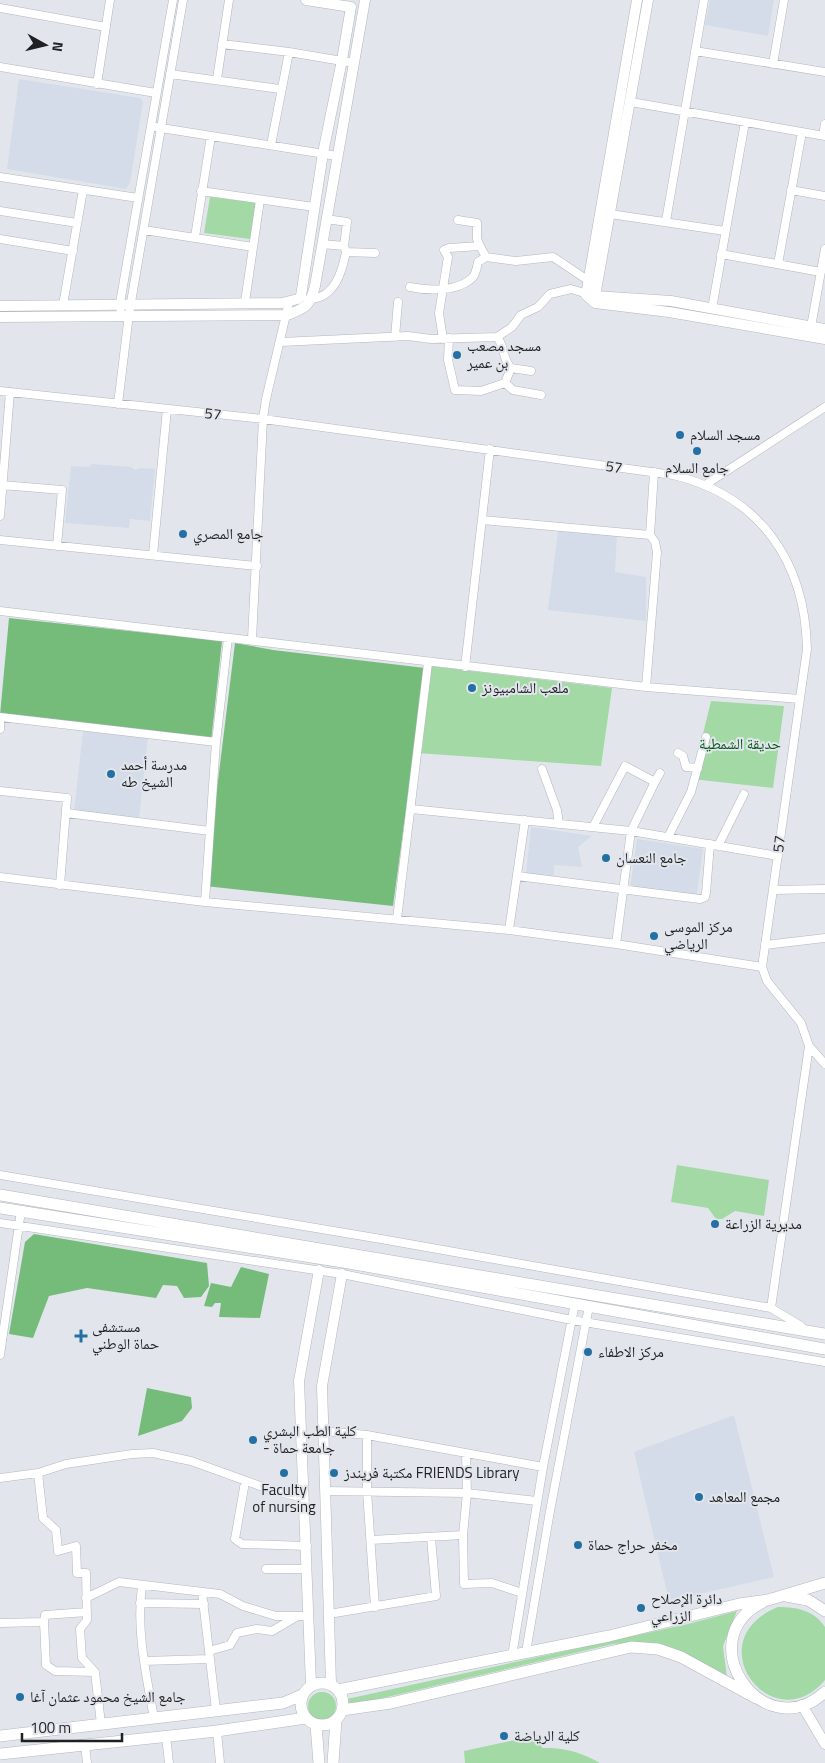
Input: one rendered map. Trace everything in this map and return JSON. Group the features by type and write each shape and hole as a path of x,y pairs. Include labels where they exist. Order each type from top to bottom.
{"main road":[{"path":"0,317 287,315 304,309 311,299 322,244 336,156 365,4 306,0"},
{"path":"637,0 589,281 591,295 596,303 669,312 825,339"},
{"path":"591,295 610,214 648,0"},
{"path":"0,306 289,302 301,296 323,153 351,4"},
{"path":"591,295 652,298 825,329"},
{"path":"0,1195 825,1334"},
{"path":"0,1208 340,1262 825,1349"},
{"path":"311,1685 303,1616 307,1546 299,1381 319,1270"},
{"path":"333,1763 342,1696 334,1687 329,1614 322,1386 342,1274"},
{"path":"756,1698 736,1672 732,1656 733,1640 739,1624 749,1611 768,1600 825,1583"},
{"path":"0,1736 283,1702 302,1695 311,1685 317,1683 334,1687 512,1656 609,1636 739,1604 795,1596 808,1600 825,1611"},
{"path":"5,1757 85,1744 311,1722 323,1725 339,1715 631,1647 658,1649 682,1657 756,1698 778,1707 802,1706 825,1692"},
{"path":"302,1695 300,1707 311,1722 319,1763"},
{"path":"802,1706 825,1744"}],"street":[{"path":"97,84 110,0"},
{"path":"118,404 126,303 138,198 173,0"},
{"path":"126,303 144,230 183,0"},
{"path":"216,80 229,0"},
{"path":"666,221 704,0"},
{"path":"773,64 784,0"},
{"path":"0,8 106,27"},
{"path":"222,44 342,60 354,64"},
{"path":"695,51 825,72"},
{"path":"271,145 280,89 289,52"},
{"path":"0,67 156,93"},
{"path":"170,74 280,89"},
{"path":"631,102 824,136 825,124"},
{"path":"712,309 745,122"},
{"path":"151,127 336,156"},
{"path":"778,264 802,132"},
{"path":"195,238 211,136"},
{"path":"0,177 138,198"},
{"path":"63,305 84,190"},
{"path":"791,190 825,196"},
{"path":"202,191 314,207"},
{"path":"245,302 260,200"},
{"path":"0,211 77,223"},
{"path":"610,214 725,231"},
{"path":"311,299 318,298 338,282 345,249 347,222 326,219"},
{"path":"458,220 477,224 477,239 486,257"},
{"path":"144,230 253,247"},
{"path":"0,239 73,251"},
{"path":"322,244 375,253"},
{"path":"480,246 444,250 448,257 439,313 446,338 451,390 481,391 505,383 511,368"},
{"path":"811,327 825,249"},
{"path":"721,254 821,272"},
{"path":"410,287 442,288 466,282 475,276 478,262 486,257 516,261 553,257 589,281"},
{"path":"280,342 395,337 497,337 512,328 521,316 538,308 550,294 571,289 591,295"},
{"path":"252,639 263,419 289,302"},
{"path":"395,337 398,302"},
{"path":"497,337 501,342 507,364 511,368 531,371"},
{"path":"505,383 513,390 541,395"},
{"name":"57","path":"0,391 263,419 654,472 684,478 705,485 727,497 768,529 793,574 804,610 806,636 800,699 762,967"},
{"path":"0,516 2,462 10,392"},
{"path":"705,485 825,407"},
{"path":"153,555 167,409"},
{"path":"465,667 490,449"},
{"path":"646,687 656,552 655,542 650,535 654,472"},
{"path":"2,485 62,490 57,546"},
{"path":"482,520 650,535"},
{"path":"0,540 257,566"},
{"path":"0,611 228,638 252,639 428,663 646,687 800,699"},
{"path":"205,902 216,742 228,638"},
{"path":"397,919 428,663"},
{"path":"0,717 216,742"},
{"path":"0,721 0,729"},
{"path":"668,837 691,792 706,737"},
{"path":"678,753 683,756 686,767 698,768"},
{"path":"593,827 625,766 655,782"},
{"path":"542,769 558,810 560,824"},
{"path":"616,944 631,831 660,774"},
{"path":"0,792 67,798 60,884"},
{"path":"517,876 700,898 705,897 714,845 744,794"},
{"path":"411,809 631,831 778,856"},
{"path":"66,813 210,831"},
{"path":"509,930 525,820"},
{"path":"0,877 205,902 509,930 616,944 762,967 767,982 801,1023 809,1046 825,1064"},
{"path":"773,890 825,889"},
{"path":"765,945 825,938"},
{"path":"771,1308 809,1046"},
{"path":"0,1176 381,1239 771,1308 797,1325 825,1334"},
{"path":"0,1355 21,1211"},
{"path":"0,1223 319,1270 572,1320 825,1362"},
{"path":"512,1656 543,1467 575,1304"},
{"path":"526,1652 550,1511 589,1306"},
{"path":"323,1432 367,1435 543,1467"},
{"path":"367,1435 367,1491 375,1608"},
{"path":"0,1478 38,1473 66,1464 153,1452 191,1462 245,1482 304,1498"},
{"path":"466,1454 468,1493 463,1535 464,1584 492,1583 522,1593"},
{"path":"38,1473 43,1518 56,1530 58,1551 76,1546 77,1573 86,1573 87,1620 80,1629 82,1658 95,1672 101,1724"},
{"path":"245,1482 235,1539 242,1544 307,1546"},
{"path":"325,1491 468,1493 537,1501"},
{"path":"370,1540 463,1535"},
{"path":"329,1614 375,1608 436,1596 431,1537"},
{"path":"266,1569 307,1569"},
{"path":"86,1598 119,1582 220,1594 243,1606 276,1616 303,1616"},
{"path":"142,1586 140,1603 144,1662 154,1718"},
{"path":"202,1592 216,1710"},
{"path":"140,1603 204,1604"},
{"path":"87,1612 45,1615 46,1665 55,1671 95,1672"},
{"path":"144,1662 209,1655 230,1645 237,1633 257,1629 272,1631 303,1616"},
{"path":"0,1623 44,1622"},
{"path":"217,1731 220,1763"},
{"path":"166,1736 169,1763"},
{"path":"85,1744 87,1763"}],"shaded area":[{"path":"710,0 774,0 768,36 705,25"},
{"path":"19,79 140,98 143,102 130,183 126,189 7,169"},
{"path":"92,464 131,467 135,470 140,468 155,469 150,521 130,519 129,528 65,523 71,466 89,467"},
{"path":"558,531 617,535 615,572 646,577 646,621 548,610"},
{"name":"مدرسة أحمد الشيخ طه","path":"83,731 148,738 139,818 74,811"},
{"path":"531,827 592,836 578,847 582,867 554,865 554,878 526,873"},
{"path":"637,839 703,849 696,900 630,888"},
{"name":"مجمع المعاهد","path":"734,1415 774,1577 669,1601 634,1452"}],"green space":[{"path":"210,197 257,203 250,239 204,233"},
{"path":"9,618 222,641 211,742 0,715"},
{"path":"235,643 273,650 425,668 393,906 205,886"},
{"path":"430,666 612,688 601,766 417,753"},
{"name":"حديقة الشمطية","path":"711,701 784,706 773,788 692,779"},
{"path":"677,1165 769,1180 764,1216 735,1211 722,1219 716,1219 708,1208 671,1202"},
{"path":"34,1234 207,1263 209,1286 201,1297 184,1298 177,1286 163,1285 156,1298 87,1288 49,1296 33,1338 9,1334 25,1242"},
{"path":"241,1267 269,1274 260,1318 219,1317 221,1303 215,1303 212,1307 204,1306 211,1283 231,1287"},
{"path":"147,1388 191,1397 192,1408 182,1421 138,1436"},
{"path":"778,1607 810,1613 821,1621 825,1627 825,1680 805,1696 784,1700 765,1693 751,1680 743,1661 743,1641 754,1622"},
{"path":"737,1611 723,1646 727,1678 655,1644 637,1642 613,1644 349,1706 347,1699 688,1624"},
{"path":"322,1692 332,1696 336,1706 332,1716 322,1720 312,1716 308,1706 312,1696"},
{"path":"538,1735 542,1748 558,1748 572,1751 600,1763 465,1763 464,1751"}],"place":[{"name":"مسجد مصعب بن عمير","path":"457,355"},
{"name":"مسجد السلام","path":"680,435"},
{"name":"جامع السلام","path":"697,451"},
{"name":"جامع المصري","path":"183,534"},
{"name":"ملعب الشامبيونز","path":"472,688"},
{"name":"مدرسة أحمد الشيخ طه","path":"111,774"},
{"name":"جامع النعسان","path":"606,858"},
{"name":"مركز الموسى الرياضي","path":"654,936"},
{"name":"مديرية الزراعة","path":"715,1224"},
{"name":"مستشفى حماة الوطني","path":"81,1336"},
{"name":"مركز الاطفاء","path":"588,1352"},
{"name":"كلية الطب البشري - جامعة حماة","path":"253,1440"},
{"name":"Faculty of nursing","path":"284,1473"},
{"name":"مكتبة فريندز FRIENDS Library","path":"334,1473"},
{"name":"مجمع المعاهد","path":"699,1497"},
{"name":"مخفر حراج حماة","path":"578,1545"},
{"name":"دائرة الإصلاح الزراعي","path":"641,1608"},
{"name":"جامع الشيخ محمود عثمان آغا","path":"20,1697"},
{"name":"كلية الرياضة","path":"504,1736"}]}
